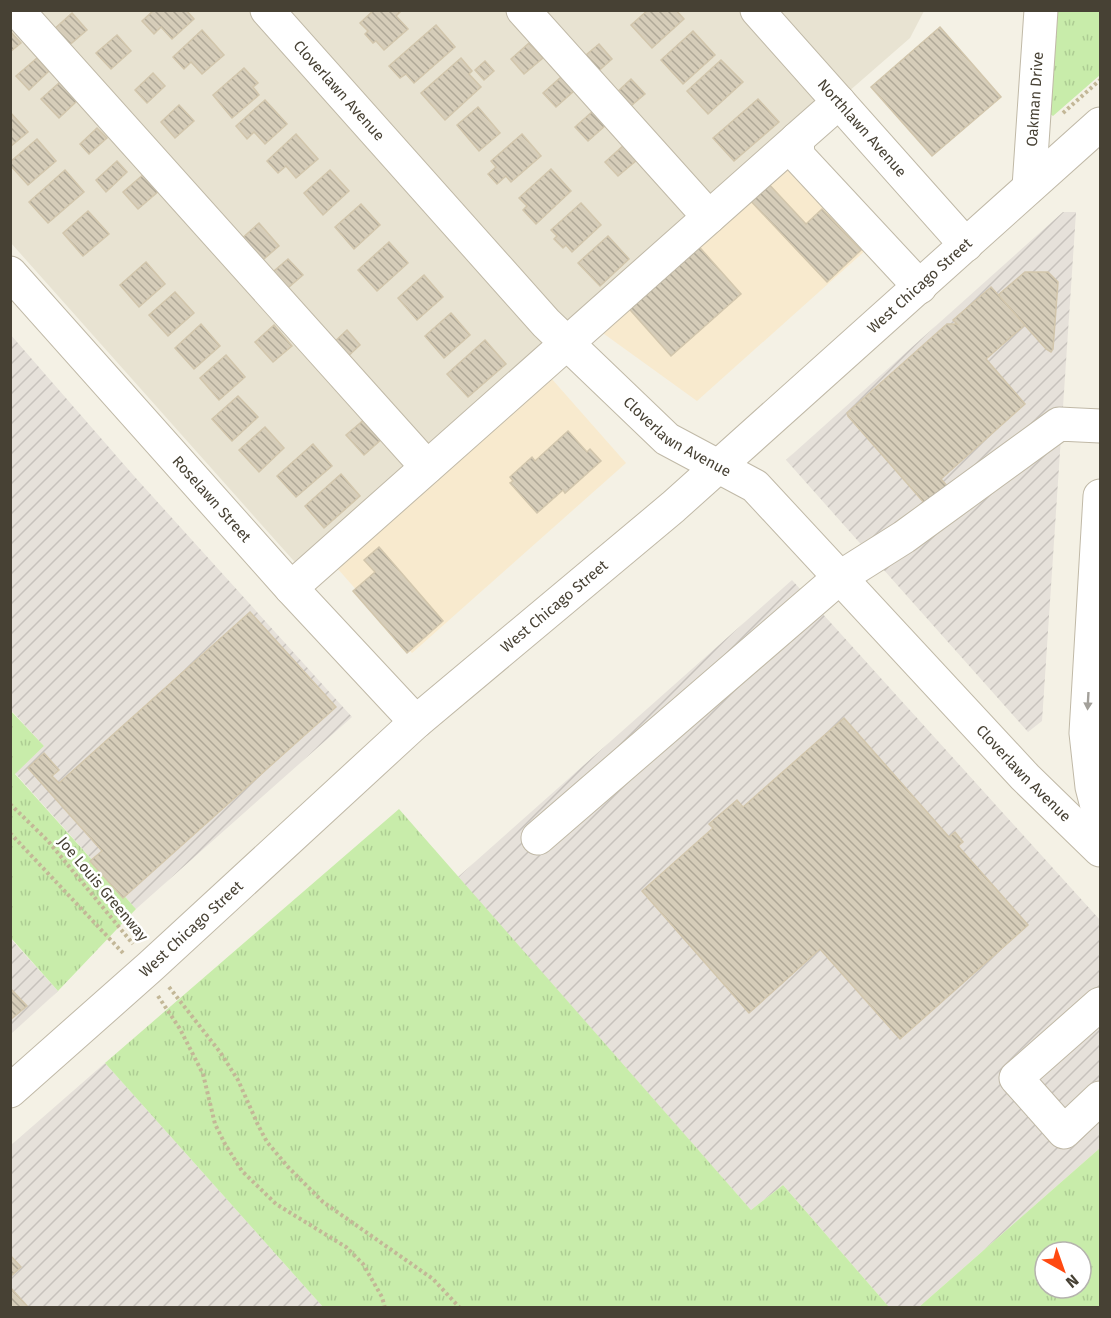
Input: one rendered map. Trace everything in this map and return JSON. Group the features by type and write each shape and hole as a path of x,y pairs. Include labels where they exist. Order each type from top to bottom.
{"street":[{"path":"18,10 427,467"},
{"name":"Cloverlawn Avenue","path":"267,10 546,323 667,439 755,486 1025,777 1101,850"},
{"path":"523,10 709,217"},
{"name":"Northlawn Avenue","path":"757,10 966,245"},
{"name":"Oakman Drive","path":"1029,187 1041,10"},
{"path":"291,588 839,102"},
{"name":"West Chicago Street","path":"10,1091 146,970 416,722 673,507 1101,124"},
{"path":"797,139 798,156 920,287"},
{"name":"Roselawn Street","path":"10,273 291,588 416,722"},
{"path":"538,838 839,578 904,537 1059,424 1101,426"},
{"path":"1101,496 1086,733 1092,787 1101,818"},
{"path":"1101,1004 1016,1078 1064,1132 1101,1098"}],"path":[{"path":"1055,119 1101,80"},
{"name":"Joe Louis Greenway","path":"10,804 48,842 146,970 203,1074 215,1124 242,1171 276,1204 346,1247 363,1264 386,1308"},
{"name":"Joe Louis Greenway","path":"10,833 146,970 173,992 220,1052 238,1080 262,1134 288,1167 323,1202 433,1279 460,1308"}],"shaded area":[{"path":"10,11 924,11 910,38 301,569 11,243"},
{"path":"791,162 867,249 697,401 600,331"},
{"path":"1063,212 1076,212 1042,721 1028,732 786,460"},
{"path":"10,334 134,476 352,717 136,909 15,773 44,746 11,710"},
{"path":"551,378 626,463 412,653 337,568"},
{"path":"792,580 1100,920 1100,1148 919,1307 889,1307 783,1185 751,1210 458,877"},
{"path":"10,938 58,991 11,1034 10,1034"},
{"path":"105,1063 323,1307 11,1307 10,1146"}],"green space":[{"path":"1054,11 1100,11 1100,75 1053,116 1050,114"},
{"path":"10,710 44,746 15,774 136,909 58,991 11,938"},
{"path":"399,809 751,1210 783,1185 889,1307 323,1307 105,1063"},
{"path":"1100,1148 1100,1307 919,1307"}],"building":[{"path":"154,10 186,10 194,19 172,39 161,27 154,34 142,21"},
{"path":"374,10 402,10 396,16 408,29 384,50 365,34 368,31 360,23"},
{"path":"648,10 676,10 684,19 652,48 631,25"},
{"path":"72,13 87,30 66,48 52,31"},
{"path":"436,25 455,47 414,83 406,74 400,78 389,66"},
{"path":"940,27 1001,97 932,156 871,87"},
{"path":"202,30 224,55 202,74 191,62 184,69 173,57"},
{"path":"10,31 21,43 10,52"},
{"path":"693,31 715,55 683,84 661,60"},
{"path":"117,35 131,51 111,69 96,53"},
{"path":"529,43 543,58 524,74 511,59"},
{"path":"599,44 612,59 594,75 580,60"},
{"path":"37,58 49,71 29,90 16,76"},
{"path":"461,58 472,71 469,74 481,87 445,120 421,93"},
{"path":"721,60 743,82 708,114 687,91"},
{"path":"485,61 494,71 484,80 475,70"},
{"path":"244,68 258,83 253,87 259,95 232,118 213,95"},
{"path":"153,73 165,86 147,103 135,90"},
{"path":"561,77 574,91 556,107 543,93"},
{"path":"631,79 645,94 626,110 613,96"},
{"path":"60,82 77,101 59,118 41,99"},
{"path":"758,99 779,122 734,161 713,138"},
{"path":"265,100 287,124 265,144 254,132 247,139 236,126"},
{"path":"179,105 194,121 175,138 161,122"},
{"path":"478,107 500,133 479,151 457,125"},
{"path":"593,111 606,125 588,141 575,127"},
{"path":"10,112 28,132 10,147"},
{"path":"97,128 107,138 89,154 80,144"},
{"path":"296,134 318,159 296,178 286,166 278,173 267,161"},
{"path":"522,134 541,156 511,182 506,176 497,184 488,174 496,167 491,161"},
{"path":"37,139 56,161 28,185 10,165 10,162"},
{"path":"624,145 637,160 618,176 605,162"},
{"path":"117,161 127,172 106,192 96,180"},
{"path":"551,169 571,191 536,224 523,210 527,206 519,198"},
{"path":"65,170 84,192 48,223 29,202"},
{"path":"330,170 349,191 323,215 304,193"},
{"path":"144,174 159,191 138,209 123,192"},
{"path":"765,180 806,224 822,209 861,250 827,282 747,197"},
{"path":"581,203 601,225 572,252 566,245 563,248 554,239 557,236 551,230"},
{"path":"361,204 380,225 354,249 335,227"},
{"path":"88,211 109,234 83,256 63,233"},
{"path":"259,223 279,246 258,264 238,242"},
{"path":"608,236 629,259 600,286 578,263"},
{"path":"694,241 741,294 671,356 624,303"},
{"path":"389,242 408,263 377,291 358,270"},
{"path":"288,259 303,275 282,293 268,276"},
{"path":"146,262 165,284 139,307 120,285"},
{"path":"1025,272 1048,272 1058,282 1051,352 998,295"},
{"path":"424,275 443,297 417,320 398,298"},
{"path":"991,287 1025,325 986,359 1025,404 941,479 955,495 934,514 847,413 947,324 957,324 953,320"},
{"path":"175,292 194,313 168,336 149,315"},
{"path":"451,313 470,335 444,358 425,336"},
{"path":"201,324 220,346 194,369 175,348"},
{"path":"274,325 292,346 273,362 255,342"},
{"path":"347,330 360,345 343,361 329,347"},
{"path":"485,340 506,364 468,397 447,374"},
{"path":"226,355 245,377 219,400 200,378"},
{"path":"238,396 258,417 232,441 212,419"},
{"path":"366,418 383,438 364,455 346,435"},
{"path":"265,427 284,448 259,472 239,450"},
{"path":"568,431 587,452 590,449 601,461 565,493 563,490 537,513 510,483 513,481 510,477 532,457 535,461"},
{"path":"313,444 332,466 296,497 277,476"},
{"path":"341,474 360,496 324,528 305,506"},
{"path":"379,547 443,621 407,653 353,591 375,572 364,560"},
{"path":"250,612 336,707 123,898 90,861 102,851 28,768 44,753 59,770 52,776 59,783"},
{"path":"844,718 949,837 955,832 963,842 958,846 1028,925 900,1039 820,949 749,1013 642,891 713,828 709,824 737,800 743,807"},
{"path":"10,988 27,1006 10,1020"},
{"path":"10,1255 21,1267 10,1277"},
{"path":"10,1287 29,1308 10,1308"}]}
